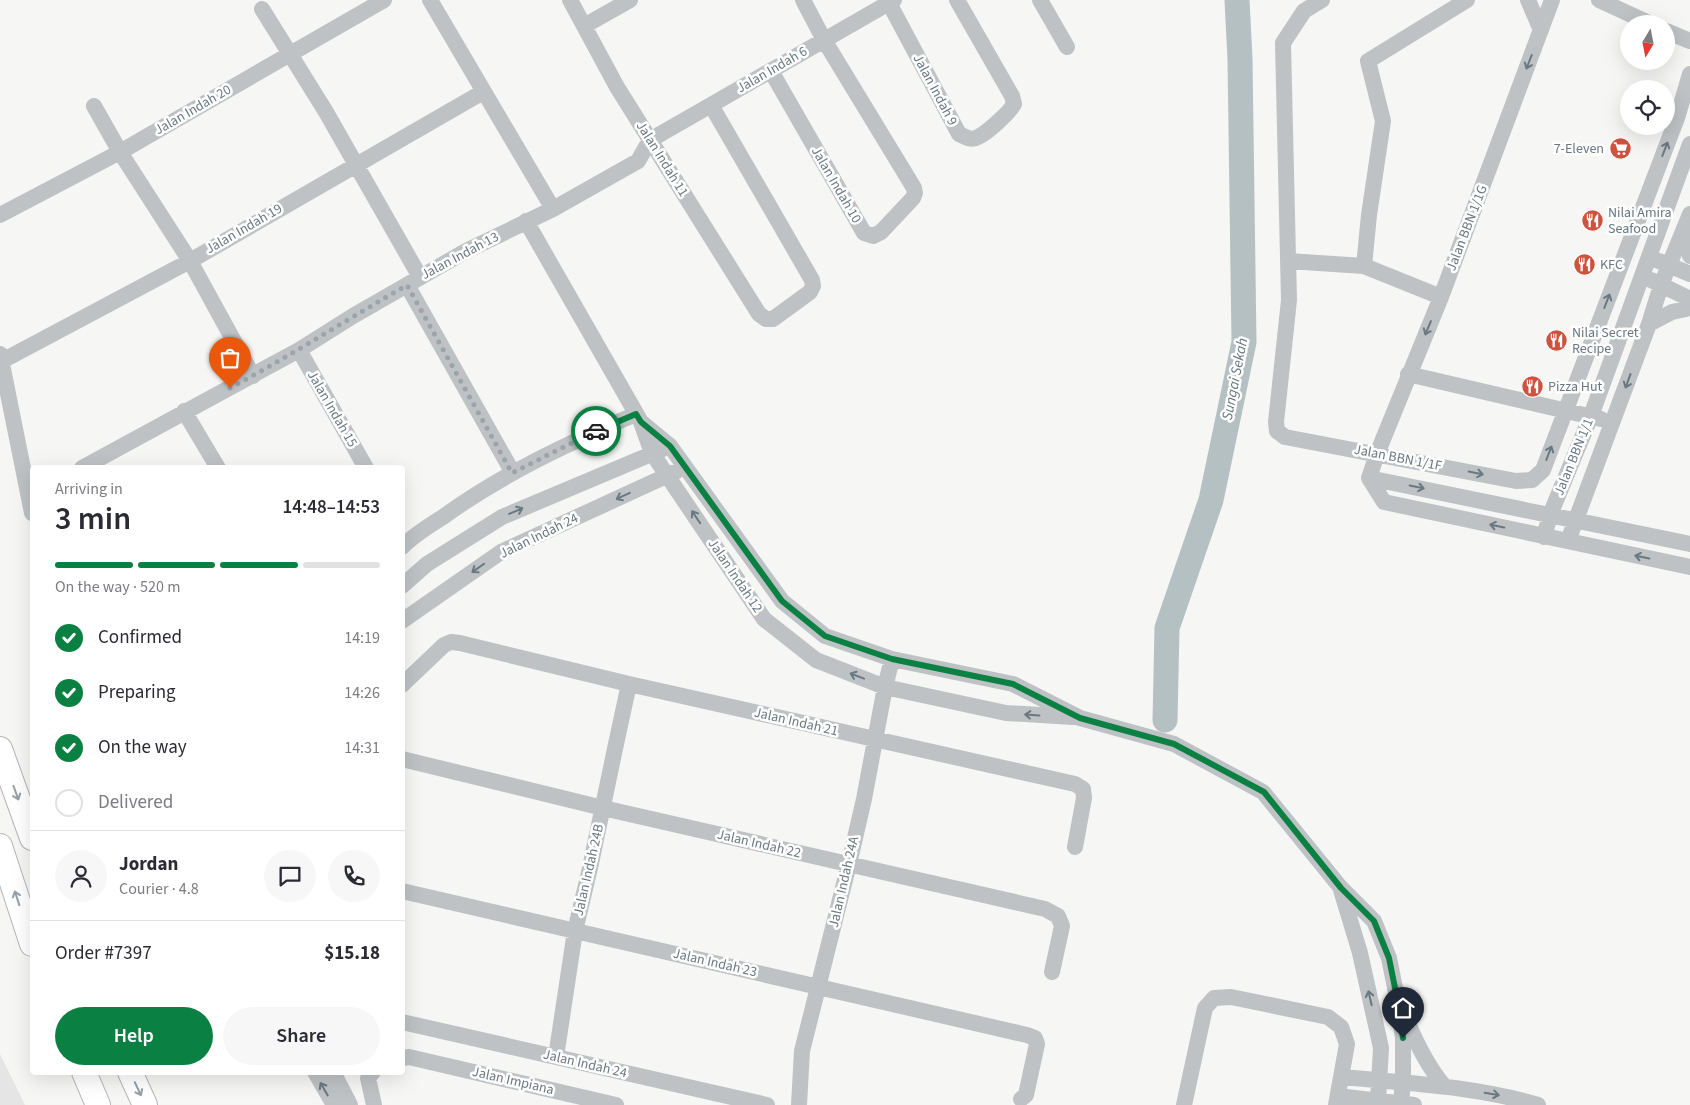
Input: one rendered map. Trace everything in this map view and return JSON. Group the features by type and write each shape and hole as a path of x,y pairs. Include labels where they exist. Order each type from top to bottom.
{"highway":[{"path":"0,749 30,832"},
{"path":"0,846 30,938"},
{"path":"85,1075 98,1105"},
{"path":"131,1075 145,1105"}],"street":[{"name":"Jalan Indah 20","path":"0,215 120,152 384,0"},
{"path":"430,0 552,209"},
{"name":"Jalan Indah 11","path":"570,0 618,87 759,314 766,319 773,319 810,292 813,286 812,280 711,105"},
{"path":"584,26 630,0"},
{"path":"803,0 824,40"},
{"name":"Jalan Indah 9","path":"892,2 959,134 968,139 977,138 1011,111 1014,104 1012,96 957,0"},
{"path":"1040,0 1067,47"},
{"name":"Jalan BBN 1/1F","path":"1322,0 1304,11 1283,43 1289,300 1276,422 1277,431 1285,437 1516,481 1532,480 1543,470 1565,410 1684,120 1690,74"},
{"path":"1364,266 1369,215 1383,121 1368,61 1467,0"},
{"path":"1528,0 1541,30"},
{"name":"Jalan BBN 1/1G","path":"1370,478 1377,454 1440,297 1552,0"},
{"path":"1599,0 1632,15"},
{"name":"Jalan Indah 6","path":"650,140 892,2"},
{"path":"262,9 356,164 512,473"},
{"path":"1675,35 1690,42"},
{"name":"Jalan Indah 10","path":"771,71 864,233 873,236 881,232 913,198 914,188 824,40"},
{"name":"Jalan Indah 19","path":"1,358 190,261 483,92"},
{"path":"94,106 120,152 190,261 253,376"},
{"name":"Jalan Indah 13","path":"87,465 184,411 253,376 414,281 552,209 638,161 650,140"},
{"name":"Jalan BBN 1/1","path":"1544,537 1550,515 1591,416 1690,144"},
{"name":"Jalan BBN 1/1","path":"1568,542 1649,324 1661,285 1690,214"},
{"name":"Jalan Indah 12","path":"526,221 638,418 652,453 764,619 816,660 885,688 1006,713 1080,718"},
{"path":"1683,233 1690,256"},
{"path":"1650,257 1690,274"},
{"path":"1288,261 1364,266 1440,297"},
{"path":"1642,276 1690,299"},
{"path":"1649,324 1672,312 1690,308"},
{"name":"Jalan Indah 15","path":"298,350 364,465"},
{"path":"1,358 30,497"},
{"path":"1408,374 1613,422"},
{"path":"184,411 216,465"},
{"path":"405,539 512,473 573,442 638,418"},
{"name":"Jalan Indah 12","path":"638,418 670,446 782,601 825,636 892,659 1013,684 1080,718 1174,744 1264,792 1341,888 1374,921 1389,958 1397,998 1403,1038 1403,1082 1407,1104"},
{"path":"405,583 426,564 502,517 670,446"},
{"name":"Jalan Indah 24","path":"405,619 501,552 685,467"},
{"path":"1370,478 1384,502 1690,567"},
{"name":"Jalan BBN 1/1","path":"1370,478 1690,544"},
{"name":"Jalan Indah 21","path":"405,682 444,645 451,642 1075,784 1083,789 1084,798 1074,847"},
{"name":"Jalan Indah 24A","path":"798,1105 802,1051 849,864 892,659"},
{"name":"Jalan Indah 24B","path":"556,1057 575,931 630,684"},
{"name":"Jalan Indah 22","path":"405,760 603,808 1045,909 1058,916 1062,926 1052,972"},
{"name":"Jalan Indah 12","path":"1341,888 1360,953 1381,1048 1378,1101"},
{"name":"Jalan Indah 23","path":"405,892 1027,1035 1035,1038 1037,1044 1026,1095 1021,1099"},
{"path":"1184,1105 1205,1008 1214,998 1231,997 1328,1017 1341,1027 1347,1044 1337,1101 1378,1101 1407,1104"},
{"path":"1397,998 1418,1048 1431,1071 1445,1087"},
{"name":"Jalan Indah 24","path":"405,1023 767,1105"},
{"name":"Jalan Impiana","path":"406,1057 616,1105"},
{"path":"317,1075 334,1105"},
{"path":"335,1075 350,1105"},
{"path":"370,1075 368,1078 374,1105"},
{"path":"1342,1077 1445,1087 1518,1098 1538,1105"}],"shaded area":[{"path":"0,1054 25,1105 0,1105"}],"waterway":[{"name":"Sungai Sekah","path":"1165,720 1167,628 1211,500 1244,342 1240,59 1237,0"}],"way so far":[{"path":"230,388 407,285 512,473 596,431"}],"place":[{"name":"7-Eleven","path":"1620,149"},
{"name":"Nilai Amira Seafood","path":"1592,221"},
{"name":"KFC","path":"1584,265"},
{"name":"Nilai Secret Recipe","path":"1556,341"},
{"name":"Pizza Hut","path":"1532,387"}],"route":[{"path":"596,431 636,414 641,422 670,446 782,601 825,636 892,659 1013,684 1080,718 1174,744 1264,792 1341,888 1374,921 1389,958 1403,1038"}]}
